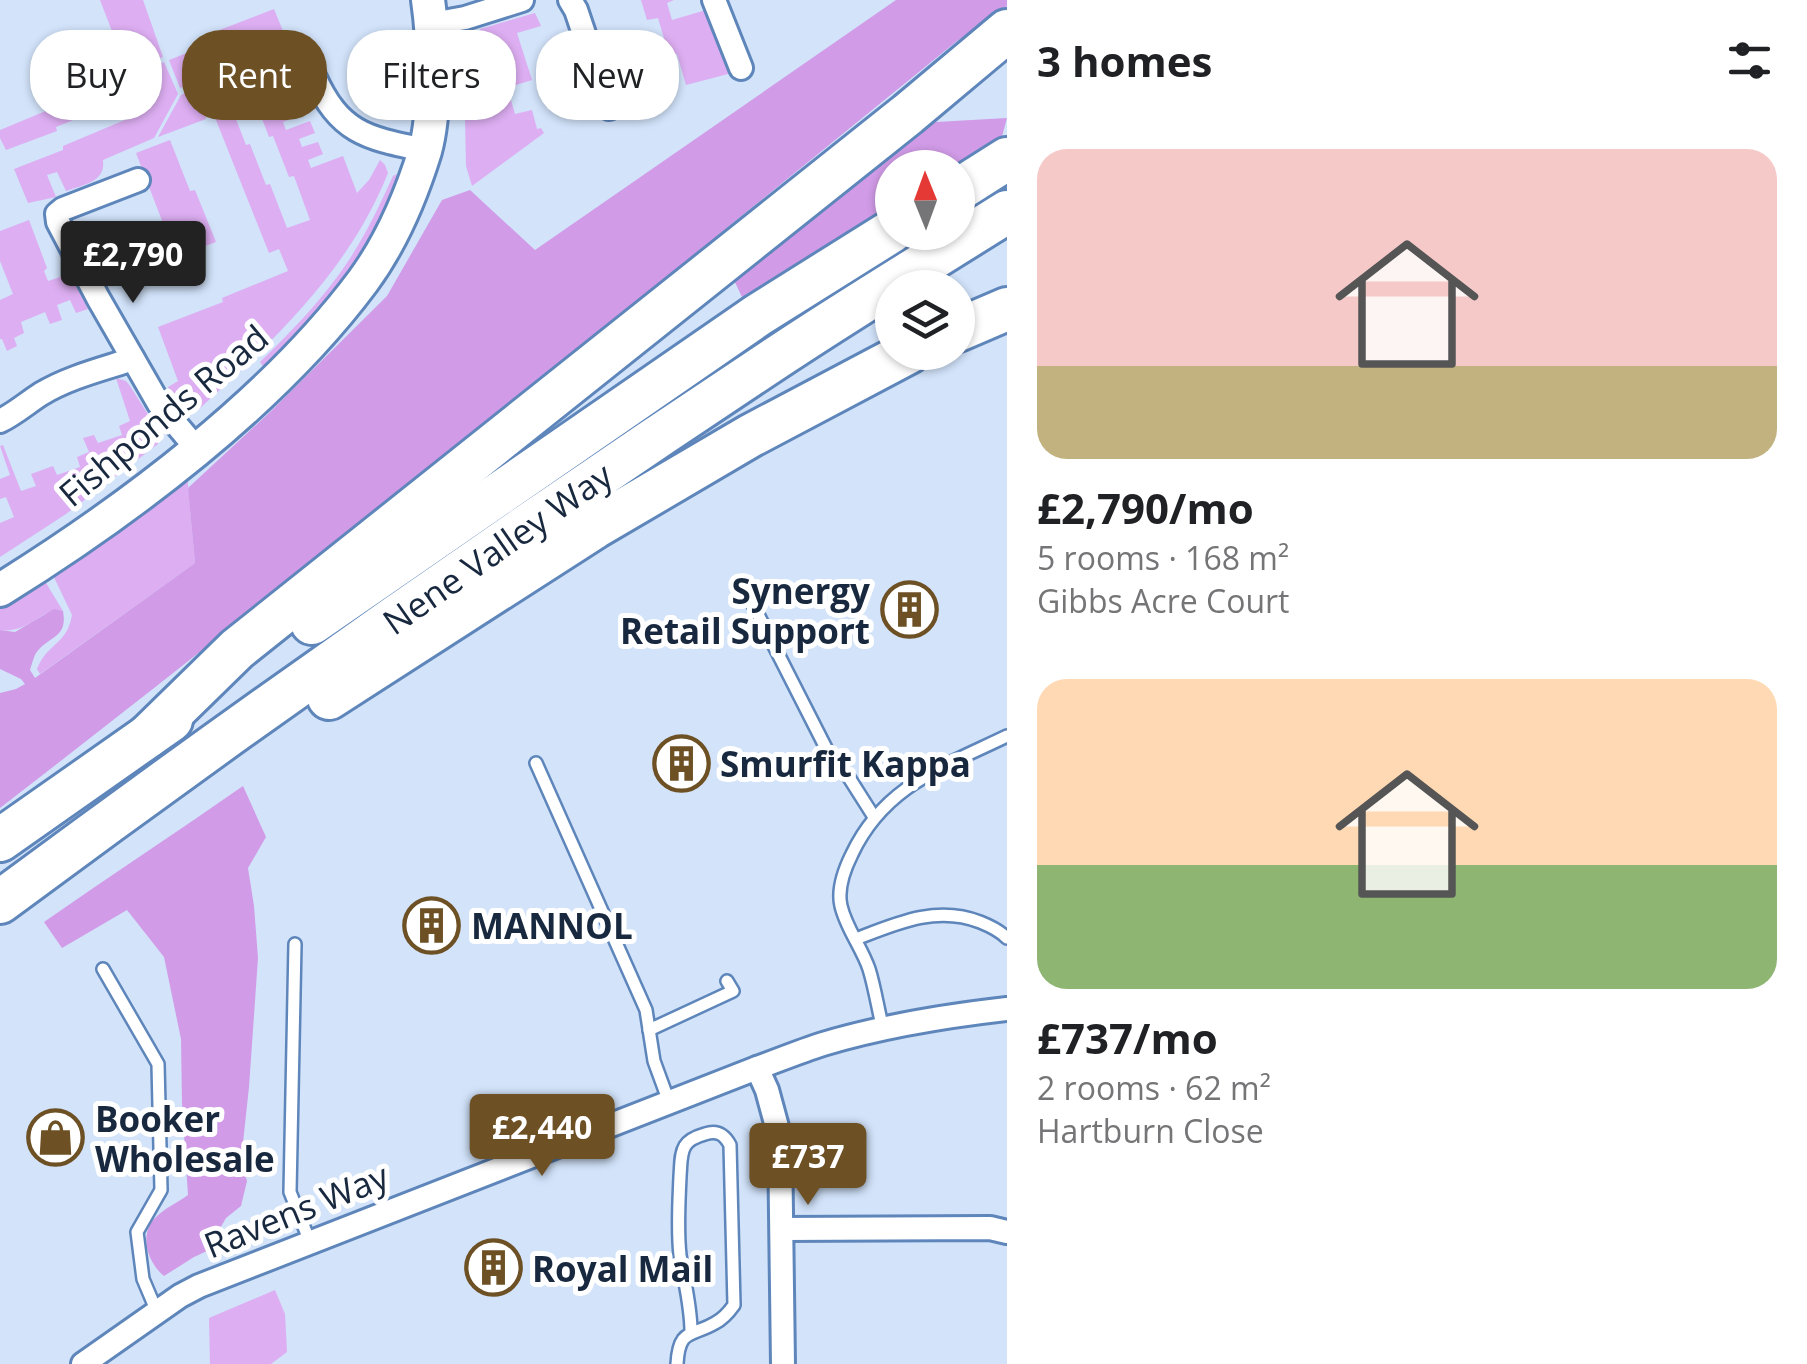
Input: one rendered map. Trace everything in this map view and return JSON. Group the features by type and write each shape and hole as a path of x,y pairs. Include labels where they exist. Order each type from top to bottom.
{"highway":[{"path":"148,736 237,650 1007,31"},
{"path":"975,179 1007,159"},
{"name":"Nene Valley Way","path":"0,902 147,793 541,515 786,352 1007,212"},
{"name":"Nene Valley Way","path":"0,840 758,314 875,241"},
{"path":"975,323 1007,309"},
{"path":"147,793 294,720 595,526 875,370"}],"street":[{"path":"430,12 465,18 522,0"},
{"path":"570,0 583,30"},
{"path":"714,0 740,68"},
{"name":"Fishponds Road","path":"0,590 197,449 313,341 364,280 395,228 425,150 432,94 430,12"},
{"path":"327,99 336,115 372,139 425,150"},
{"path":"138,180 56,214 98,298 160,404 197,449"},
{"path":"0,421 67,381 134,359"},
{"name":"Ravens Way","path":"83,1364 199,1286 757,1068 823,1044 883,1029 1007,1009"},
{"path":"757,1068 780,1138 783,1364"},
{"path":"782,1228 990,1228 1007,1232"}],"lane":[{"path":"741,581 830,756 874,817"},
{"path":"883,1029 870,971 840,904 840,886 860,837 890,800 915,781 1007,736"},
{"path":"536,763 646,1010 654,1061 669,1102"},
{"path":"856,939 922,916 960,915 1007,938"},
{"path":"295,944 290,1192 310,1242"},
{"path":"103,969 158,1064 161,1190 137,1232 144,1280 157,1312"},
{"path":"650,1030 733,991 727,981"},
{"path":"677,1364 680,1342 690,1332 716,1324 734,1305 730,1145 717,1132 689,1141 681,1160 680,1256 690,1306 690,1332"}],"shaded area":[{"path":"100,0 143,0 154,30 112,30"},
{"path":"641,0 674,0 667,3 672,20 706,10 725,49 728,74 686,85 679,61 679,30 662,30 658,18 647,20"},
{"path":"896,0 1007,0 1007,6 957,41 362,523 0,808 0,693 25,684 0,669 0,630 15,632 54,609 63,611 60,632 34,656 30,670 35,678 195,563 188,488 387,296 442,200 470,190 535,250"},
{"path":"274,9 283,30 219,30"},
{"path":"535,13 541,26 517,33 532,80 516,85 516,30 480,29"},
{"path":"182,55 182,87 180,88 169,60"},
{"path":"162,63 178,94 154,138 103,160 97,178 79,187 66,191 57,172 47,175 56,197 28,203 14,169 125,120 162,120"},
{"path":"181,95 182,120 203,120 158,137"},
{"path":"532,110 537,129 544,133 472,186 466,166 465,120 516,120 516,114"},
{"path":"30,118 74,120 56,127 57,131 6,150 0,130"},
{"path":"1007,118 1001,140 975,155 975,150 890,150 936,122"},
{"path":"216,120 236,120 266,185 270,184 287,228 310,220 294,176 289,177 273,136 269,137 262,120 288,120 283,122 286,130 310,121 315,133 299,139 302,147 318,142 323,154 308,160 311,168 343,156 357,193 380,160 388,173 353,242 307,302 198,410 189,411 175,402 168,387 178,381 158,327 288,271 279,249 269,253"},
{"path":"170,140 216,242 176,257 136,153"},
{"path":"875,160 875,216 742,297 733,278"},
{"path":"397,174 396,195 356,266 320,314 265,369 260,362 307,314 349,260"},
{"path":"29,220 48,281 66,275 88,309 76,313 70,300 57,305 62,320 50,324 45,312 21,322 24,333 14,338 17,346 7,351 0,339 0,300 13,294 0,261 0,231"},
{"path":"116,378 130,386 156,427 158,444 66,514 0,557 0,523 14,517 6,497 0,499 0,479 10,475 0,446 3,445 21,491 36,486 31,474 53,466 57,475 80,467 77,457 89,452 83,438 94,435 98,443 122,435 119,426 130,421"},
{"path":"187,474 195,563 40,674 37,669 41,660 66,632 72,615 52,573"},
{"path":"43,578 63,611 48,613 19,628 0,630 0,605"},
{"path":"243,786 266,837 248,868 258,958 241,1161 247,1181 241,1206 226,1218 207,1251 164,1276 150,1257 146,1241 149,1226 158,1215 188,1195 181,1039 164,957 127,910 62,948 44,922"},
{"path":"275,1290 285,1314 287,1352 271,1364 210,1364 209,1318"}],"place":[{"name":"Synergy Retail Support","path":"909,610"},
{"name":"Smurfit Kappa","path":"681,763"},
{"name":"MANNOL","path":"432,925"},
{"name":"Booker Wholesale","path":"56,1138"},
{"name":"Royal Mail","path":"493,1268"}]}
